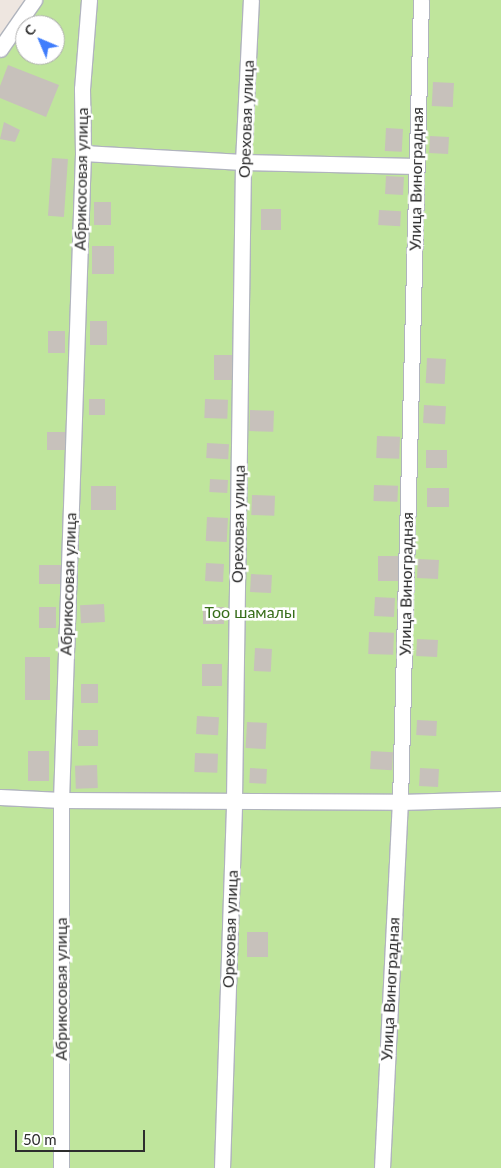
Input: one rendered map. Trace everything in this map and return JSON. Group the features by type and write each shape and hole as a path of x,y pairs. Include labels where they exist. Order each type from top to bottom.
{"street":[{"path":"0,49 34,0"},
{"name":"Абрикосовая улица","path":"61,1168 61,800 83,153 82,89 89,0"},
{"name":"Ореховая улица","path":"222,1168 234,800 243,162 251,0"},
{"name":"Улица Виноградная","path":"382,1168 400,802 420,0"},
{"path":"83,153 243,162 416,166"},
{"path":"0,797 61,800 400,802 501,799"}],"green space":[{"name":"Тоо шамалы","path":"34,0 501,0 501,1168 0,1168 0,49 15,27 15,65 65,65 65,15 24,15"}],"building":[{"path":"8,65 59,85 46,117 0,98 0,86"},
{"path":"433,82 454,83 453,107 432,106"},
{"path":"4,122 20,130 15,142 0,139"},
{"path":"386,128 403,129 402,152 385,151"},
{"path":"430,136 449,137 448,154 429,153"},
{"path":"52,158 68,159 64,217 48,216"},
{"path":"386,176 404,177 403,195 385,194"},
{"path":"94,202 111,202 111,225 94,225"},
{"path":"261,209 281,209 281,230 261,230"},
{"path":"379,210 401,211 400,226 378,225"},
{"path":"92,246 114,246 114,274 92,274"},
{"path":"90,321 107,321 107,345 90,345"},
{"path":"48,331 65,331 65,353 48,353"},
{"path":"214,355 232,355 232,380 214,380"},
{"path":"427,358 446,359 445,384 426,383"},
{"path":"89,399 105,399 105,415 89,415"},
{"path":"205,399 228,400 227,419 204,418"},
{"path":"424,405 446,406 445,424 423,423"},
{"path":"250,410 274,411 273,432 249,431"},
{"path":"47,432 66,432 66,450 47,450"},
{"path":"377,436 400,437 399,459 376,458"},
{"path":"207,443 229,444 228,459 206,458"},
{"path":"426,450 447,450 447,468 426,468"},
{"path":"210,479 228,480 227,493 209,492"},
{"path":"374,485 398,486 397,502 373,501"},
{"path":"91,486 116,486 116,510 91,510"},
{"path":"427,488 449,488 449,507 427,507"},
{"path":"252,495 275,496 274,516 251,515"},
{"path":"207,517 228,518 227,542 206,541"},
{"path":"378,556 398,556 398,581 378,581"},
{"path":"418,559 439,560 438,579 417,578"},
{"path":"206,563 224,564 223,582 205,581"},
{"path":"39,565 61,565 61,584 39,584"},
{"path":"251,574 272,575 271,593 250,592"},
{"path":"375,597 395,598 394,617 374,616"},
{"path":"104,604 105,622 81,623 80,605"},
{"path":"39,607 56,607 56,628 39,628"},
{"path":"203,607 224,607 224,624 203,624"},
{"path":"369,632 394,633 393,655 368,654"},
{"path":"417,639 438,640 437,657 416,656"},
{"path":"255,648 272,649 271,672 254,671"},
{"path":"25,657 50,657 50,700 25,700"},
{"path":"202,664 222,664 222,686 202,686"},
{"path":"81,684 98,684 98,703 81,703"},
{"path":"197,716 219,717 218,735 196,734"},
{"path":"417,720 437,721 436,736 416,735"},
{"path":"247,722 267,723 266,749 246,748"},
{"path":"78,730 98,730 98,746 78,746"},
{"path":"28,751 49,751 49,781 28,781"},
{"path":"371,751 393,752 392,770 370,769"},
{"path":"195,753 218,754 217,773 194,772"},
{"path":"97,765 98,788 76,789 75,766"},
{"path":"250,768 267,769 266,784 249,783"},
{"path":"420,768 439,769 438,787 419,786"},
{"path":"247,932 268,932 268,957 247,957"}]}
